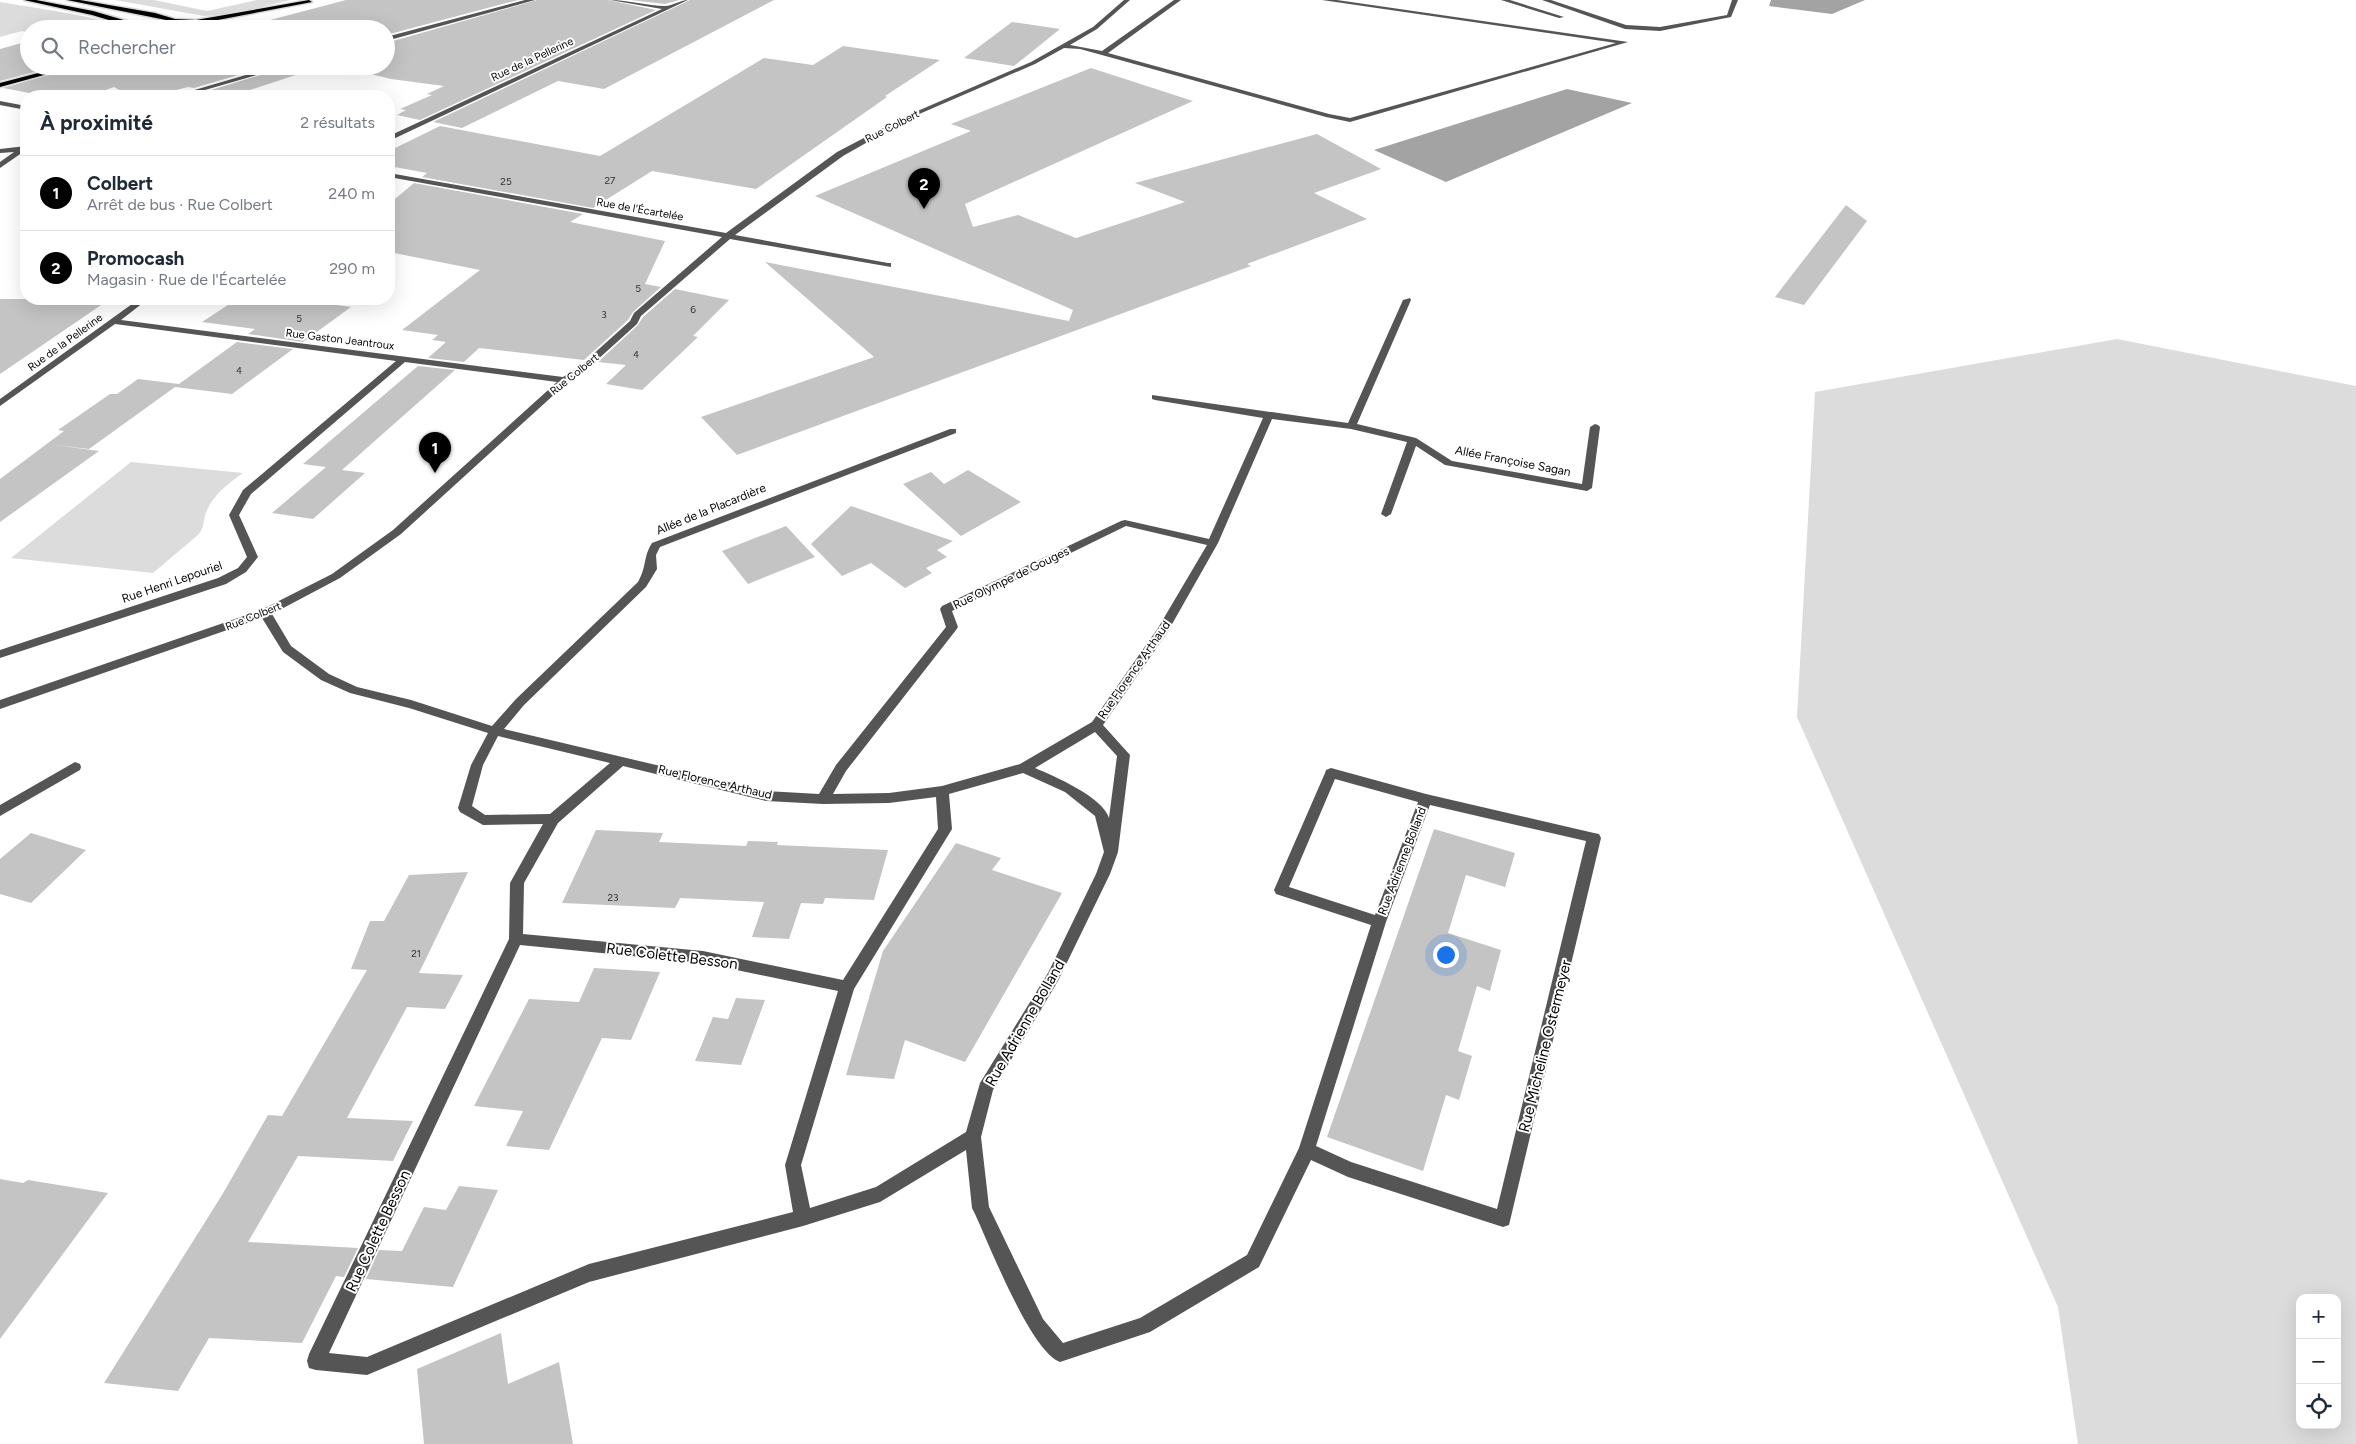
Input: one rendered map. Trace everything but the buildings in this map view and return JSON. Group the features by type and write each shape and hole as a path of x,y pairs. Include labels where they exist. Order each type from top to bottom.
{"main road":[{"path":"27,0 93,13 116,20"},
{"path":"70,0 89,2 171,20"},
{"path":"241,20 317,0"},
{"path":"226,20 309,2"},
{"path":"0,84 28,75"},
{"path":"0,84 37,75"}],"street":[{"path":"395,37 532,0"},
{"path":"613,0 669,8"},
{"name":"Rue de la Pellerine","path":"395,136 685,0"},
{"name":"Rue Colbert","path":"0,705 266,613 336,576 397,532 565,380 583,368 634,322 638,315 728,236 840,154 908,117 1033,63 1095,28 1127,0"},
{"path":"1102,54 1178,0"},
{"path":"1064,46 1080,47 1328,116 1350,120 1625,42 1325,0"},
{"path":"1504,0 1561,17"},
{"path":"1545,0 1625,26 1660,29 1729,16 1735,0"},
{"path":"199,90 253,75"},
{"path":"0,103 20,107"},
{"path":"0,151 20,149"},
{"path":"0,166 20,151"},
{"name":"Rue de l'Écartelée","path":"395,177 888,265"},
{"path":"1155,397 1269,416 1351,426 1407,300"},
{"name":"Rue de la Pellerine","path":"0,403 135,305"},
{"name":"Rue Gaston Jeantroux","path":"112,321 565,380"},
{"name":"Rue Henri Lepouriel","path":"0,654 222,581 242,570 253,557 234,514 247,492 403,358"},
{"name":"Rue Florence Arthaud","path":"266,613 287,649 325,677 354,690 410,704 495,731 766,796 823,799 889,798 942,791 1024,768 1096,725 1164,630 1212,543 1269,416"},
{"name":"Allée Françoise Sagan","path":"1351,426 1413,440 1449,463 1587,488 1595,427"},
{"name":"Allée de la Placardière","path":"553,819 483,820 465,808 477,765 495,731 520,702 642,584 651,569 651,555 656,545 953,431"},
{"path":"1386,514 1413,440"},
{"name":"Rue Olympe de Gouges","path":"823,799 840,768 952,627 946,608 1125,523 1212,543"},
{"name":"Rue Adrienne Bolland","path":"1096,725 1124,755 1111,852 1103,874 1053,977 986,1088 973,1137 981,1208 1038,1325 1060,1353 1144,1326 1253,1261 1307,1150 1379,922 1426,799 1331,773 1281,890 1379,922"},
{"path":"516,939 517,882 553,819 622,760"},
{"path":"0,811 75,767"},
{"path":"1024,768 1070,789 1101,814 1111,852"},
{"path":"803,1218 793,1165 847,987 945,829 942,791"},
{"name":"Rue Micheline Ostermeyer","path":"1307,1150 1348,1169 1503,1219 1594,838 1426,799"},
{"name":"Rue Colette Besson","path":"847,987 703,957 516,939 316,1361 367,1366 589,1273 803,1218 880,1194 973,1137"}],"shaded area":[{"path":"115,0 154,0 207,11 257,0 291,0 232,14 204,16"},
{"path":"1771,0 1865,0 1832,14 1769,6"},
{"path":"0,2 100,20 20,20 20,32 0,37"},
{"path":"1567,89 1632,103 1446,182 1374,150"},
{"path":"2117,339 2356,386 2356,1444 2078,1444 2058,1307 1797,717 1815,392"},
{"path":"131,462 243,473 227,485 210,504 202,529 198,535 153,573 11,558"}],"place":[{"name":"Promocash","path":"924,209"},
{"name":"Colbert","path":"435,473"}]}
